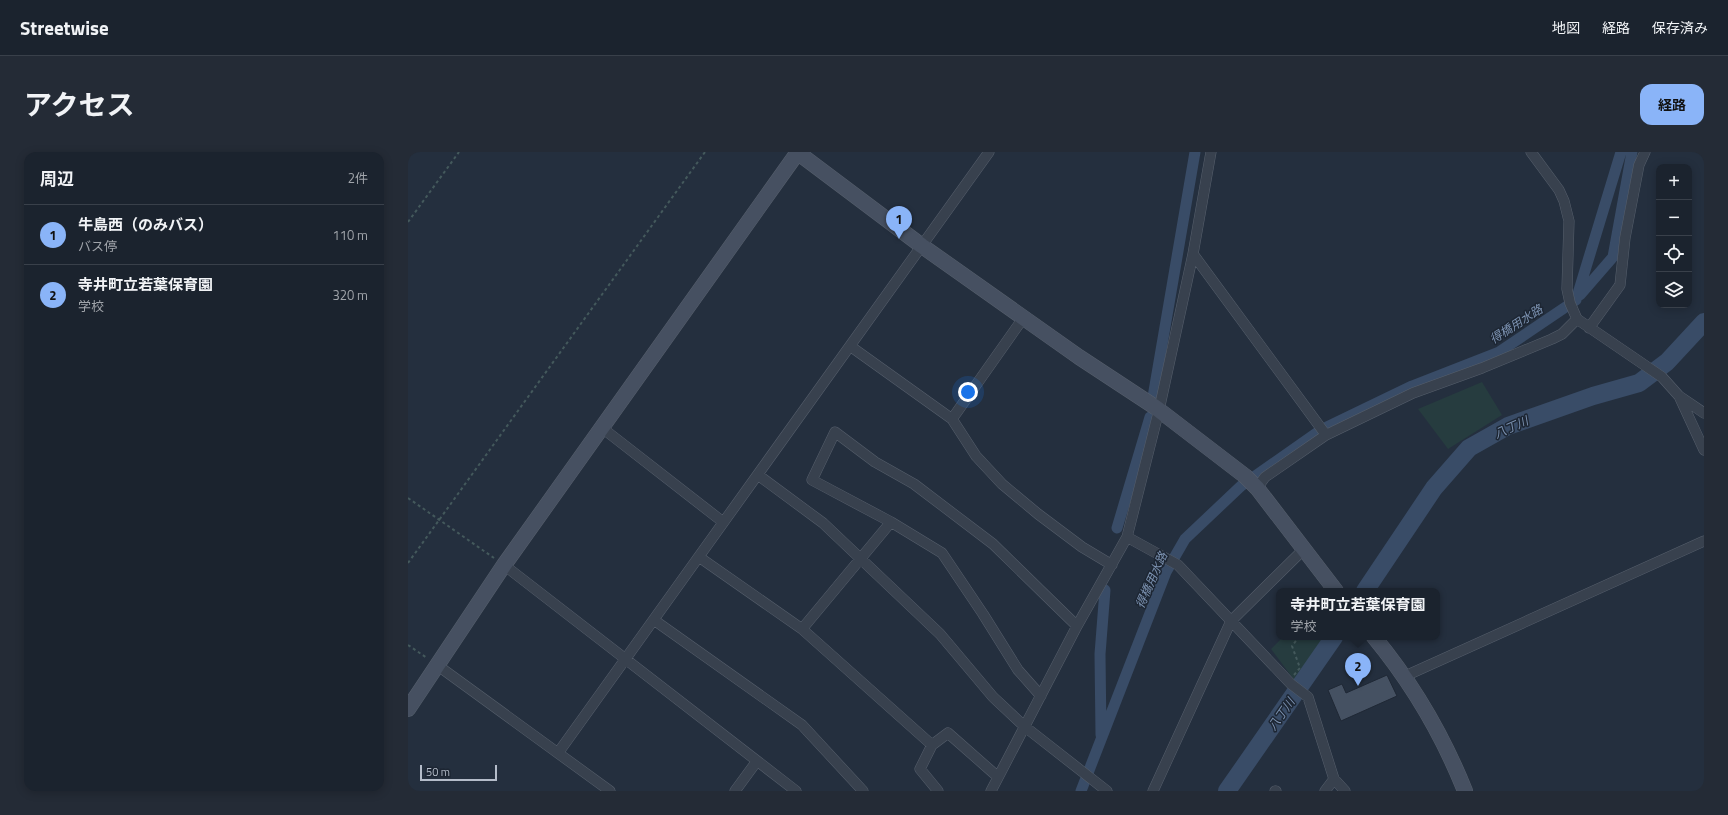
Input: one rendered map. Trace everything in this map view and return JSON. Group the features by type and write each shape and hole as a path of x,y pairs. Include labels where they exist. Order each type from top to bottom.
{"street":[{"path":"408,709 504,565 798,152 922,246 1079,357 1153,406 1251,483 1334,588"},
{"path":"558,753 627,659 989,152"},
{"path":"991,791 1077,626 1127,537 1153,406 1193,254 1211,152"},
{"path":"1531,152 1559,190 1564,201 1569,221 1567,289 1570,302 1577,319 1662,377 1679,396 1704,413"},
{"path":"1540,164 1541,152"},
{"path":"1589,328 1620,286 1625,238 1639,165 1645,152"},
{"path":"1193,254 1326,435"},
{"path":"952,419 1024,317"},
{"path":"1251,483 1265,477 1326,435 1414,393 1482,368 1552,339 1562,334 1577,319"},
{"path":"850,346 952,419 976,456 1002,484 1082,547 1112,565"},
{"path":"1679,396 1704,450"},
{"path":"601,427 724,522"},
{"path":"1041,696 1018,670 942,553 891,522 812,480 835,432 875,462 914,484 993,544 1077,626"},
{"path":"758,475 823,523 940,634 993,697 1024,726 1107,791"},
{"path":"802,629 891,522"},
{"path":"1127,537 1178,565 1290,683 1308,697 1334,779 1345,791"},
{"path":"1403,677 1704,541"},
{"path":"1153,791 1231,621 1304,549"},
{"path":"699,557 802,629 932,745"},
{"path":"504,565 796,791"},
{"path":"654,620 802,725 863,791"},
{"path":"1376,640 1418,698 1446,748 1465,791"},
{"path":"437,665 610,791"},
{"path":"938,791 920,769 932,745 948,733 998,777"},
{"path":"735,791 757,761"},
{"path":"1325,791 1334,779"}],"path":[{"path":"408,222 459,152"},
{"path":"408,563 705,152"},
{"path":"408,498 504,565"},
{"path":"1290,683 1300,668 1292,646 1297,640"},
{"path":"408,645 437,665"}],"green space":[{"path":"1482,382 1502,415 1448,449 1418,409"},
{"path":"1280,640 1324,640 1295,681 1271,649"}],"building":[{"path":"1387,675 1397,696 1341,721 1328,690 1342,684 1346,693"}],"waterway":[{"path":"1153,397 1195,152"},
{"name":"得橋用水路","path":"1327,427 1412,386 1499,352 1576,300 1621,152"},
{"path":"1580,295 1613,257 1632,152"},
{"name":"八丁川","path":"1367,588 1434,488 1469,448 1508,426 1593,396 1639,383 1667,362 1704,322"},
{"path":"1117,528 1150,417"},
{"name":"得橋用水路","path":"1081,791 1166,572 1185,539 1241,486 1318,432"},
{"path":"1101,735 1100,654 1105,590"},
{"name":"八丁川","path":"1227,791 1332,640"}],"place":[{"name":"牛島西（のみバス）","path":"899,239"},
{"name":"寺井町立若葉保育園","path":"1358,686"}]}
